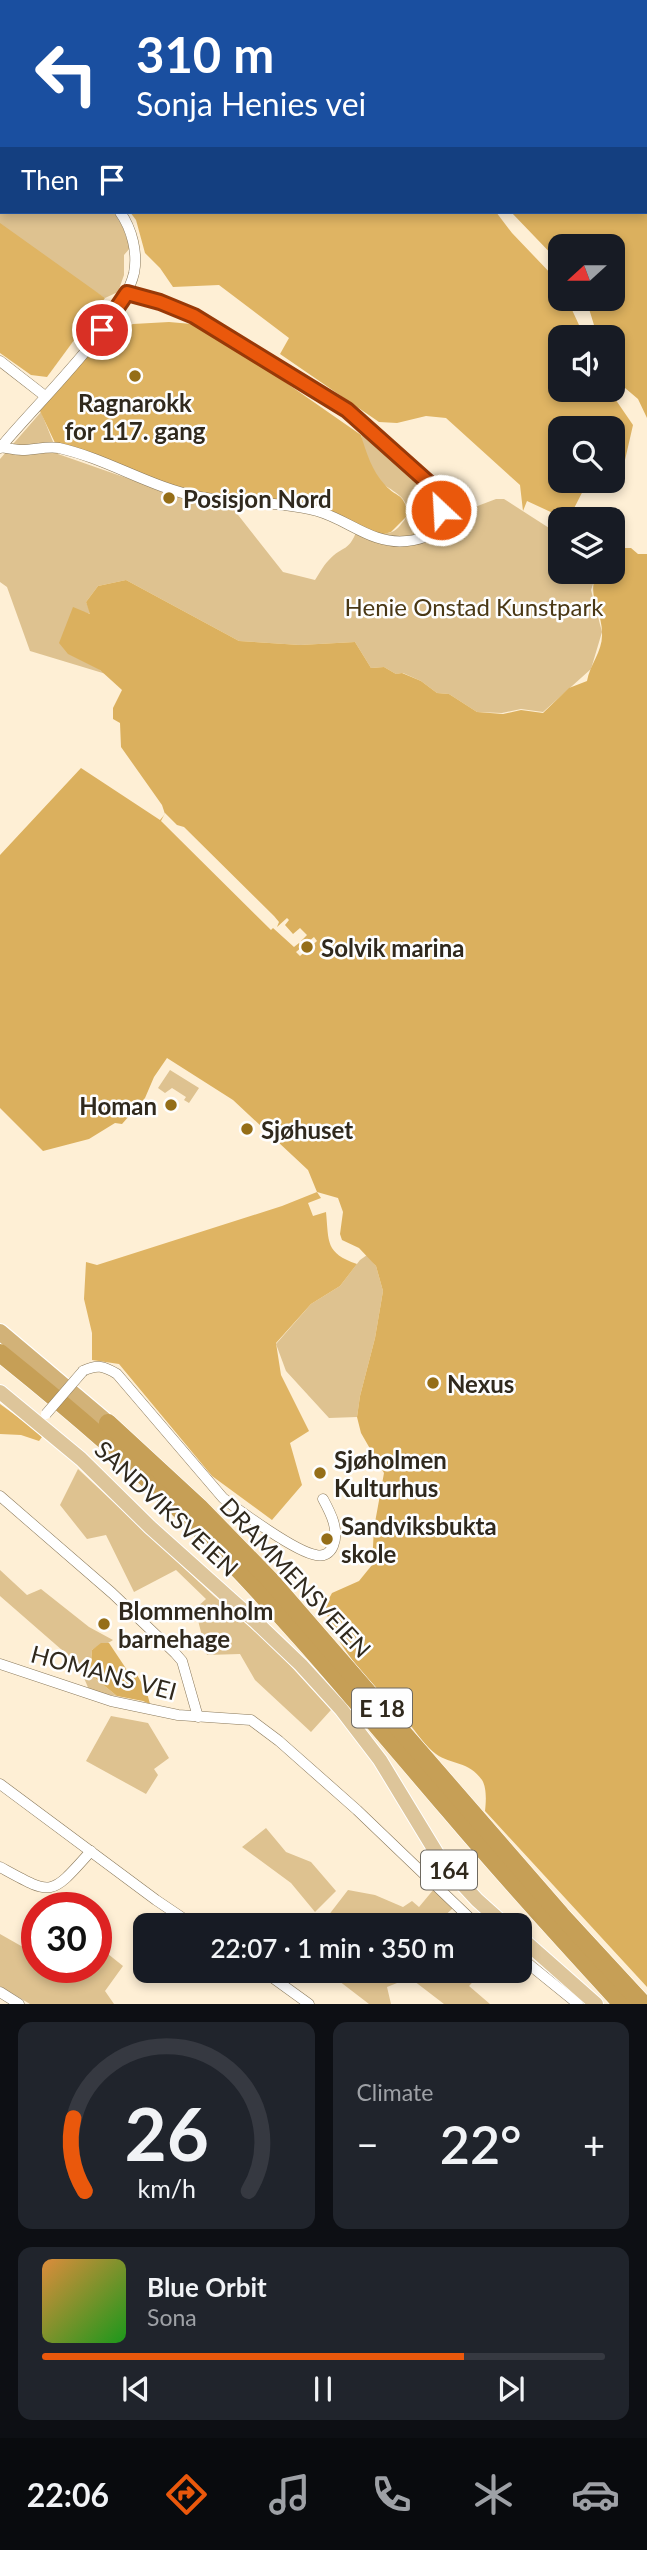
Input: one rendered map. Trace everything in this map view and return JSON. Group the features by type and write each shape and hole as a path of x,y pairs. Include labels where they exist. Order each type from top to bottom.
{"highway":[{"name":"DRAMMENSVEIEN","path":"0,1332 108,1423 199,1507 271,1581 561,1915 643,2004"},
{"name":"DRAMMENSVEIEN","path":"0,1353 123,1457 191,1521 257,1590 349,1690 449,1810 622,2004"}],"main road":[{"name":"SANDVIKSVEIEN","path":"0,1392 43,1418 159,1536 301,1665 341,1709 380,1760 442,1862 492,1913"},
{"path":"532,1948 596,2004"}],"street":[{"path":"0,447 102,330 127,293 134,272 135,250 121,214"},
{"path":"0,447 20,450 58,448 172,491 225,501 273,503 319,512 376,539 419,539 434,533 439,526 441,510 437,493 347,410 194,316 160,302 127,293"},
{"path":"0,362 45,396"},
{"path":"43,1418 83,1371 95,1365 107,1367 117,1374 223,1498 300,1549 319,1556 328,1553 333,1547 336,1532 323,1499"},
{"path":"0,1496 111,1592 175,1653 182,1661 198,1717"},
{"name":"HOMANS VEI","path":"0,1664 111,1701 198,1717 243,1718 261,1726 357,1810 464,1913"},
{"path":"0,1784 176,1913"},
{"path":"0,1867 33,1886 50,1889 71,1874 91,1851"},
{"path":"532,1967 578,2004"},
{"path":"280,1983 309,2004"},
{"path":"0,1992 19,2004"}],"green space":[{"path":"0,214 115,214 130,248 124,255 124,275 118,292 105,298 0,231"},
{"name":"Henie Onstad Kunstpark","path":"41,412 58,454 178,496 231,506 283,572 315,580 328,561 349,545 359,524 376,532 387,533 397,528 406,516 407,508 402,498 380,482 369,467 360,426 459,513 496,499 504,499 548,527 548,584 593,584 591,590 602,632 591,669 543,712 521,709 502,713 477,712 449,694 437,693 421,681 403,673 396,674 384,667 371,668 355,642 300,645 239,641 126,580 98,586 86,602 91,614 79,611 100,670 106,674 30,651 7,587 0,582 0,459"},
{"path":"170,1070 199,1088 189,1103 184,1100 186,1097 172,1088 165,1093 158,1088"},
{"path":"367,1255 376,1266 383,1291 357,1417 329,1418 286,1371 276,1344 311,1304 340,1286"},
{"path":"78,1469 276,1650 331,1710 311,1732 255,1680 240,1654 207,1655 195,1609 206,1599 176,1570 134,1592 106,1535 87,1539 60,1505"},
{"path":"0,1570 27,1595 41,1589 89,1627 113,1640 92,1650 90,1674 117,1696 90,1692 78,1664 0,1596"},
{"path":"111,1716 148,1723 169,1758 154,1769 158,1775 146,1794 86,1761"},
{"path":"266,1828 286,1852 311,1862 336,1891 315,1912 291,1883 242,1847"},
{"path":"434,1889 453,1908 448,1913 330,1913 348,1890 375,1895 403,1907 412,1901 419,1907"},
{"path":"0,1934 21,1946 21,1983 111,1983 105,1991 114,2004 30,2004 0,1986"},
{"path":"112,1957 123,1966 112,1981"},
{"path":"342,1983 397,1983 387,1987 391,2004 369,2004"},
{"path":"417,1983 472,1983 469,1986 490,2004 444,2004"}],"shaded area":[{"path":"132,214 498,214 548,271 548,312 573,312 579,325 548,325 548,402 617,402 633,425 625,460 625,416 548,416 548,493 582,493 575,507 548,507 548,511 527,501 523,511 520,485 446,418 426,416 397,423 379,422 280,354 289,338 219,285 173,287 145,253 136,220"},
{"path":"513,214 647,214 647,418 638,399 625,388 625,325 594,325 590,312 625,312 625,234 548,234 548,251"},
{"path":"0,223 105,298 47,377 31,375 0,353"},
{"path":"169,322 203,325 361,435 376,474 390,490 402,498 409,514 391,532 377,536 319,509 183,494 56,445 40,411 103,335 133,324"},
{"path":"625,548 631,548 638,554 647,554 647,1987 485,1811 485,1787 477,1774 466,1766 436,1754 429,1747 347,1653 329,1621 325,1606 332,1593 359,1581 372,1565 374,1528 384,1473 361,1433 357,1417 383,1291 376,1266 359,1248 342,1240 340,1234 343,1212 338,1198 317,1192 308,1170 233,1100 167,1058 154,1077 145,1098 122,1124 115,1123 89,1139 43,1151 0,1108 0,855 81,768 160,820 165,814 162,805 121,747 120,723 113,719 113,708 122,690 100,670 68,654 59,643 73,607 90,614 86,602 98,586 126,580 239,641 300,645 355,642 371,668 384,667 396,674 402,673 421,681 437,693 449,694 477,712 503,714 521,710 543,713 569,688 587,681 602,640 594,584 625,584"},
{"path":"317,1192 321,1198 308,1203 313,1216 326,1212 329,1239 334,1251 357,1264 340,1286 311,1304 276,1343 281,1375 309,1431 290,1443 302,1485 272,1520 212,1476 119,1364 92,1360 92,1333 84,1299 86,1262 97,1265 282,1206"},
{"path":"0,1404 37,1431 42,1437 39,1441 21,1435 0,1434"},
{"path":"101,1643 109,1643 127,1670 135,1671 150,1704 117,1696 90,1674 92,1650"}],"pier":[{"path":"165,813 177,825 184,827 274,916 279,922 277,927 287,918 289,920 285,925 293,934 300,928 307,935 301,941 304,945 314,937 317,941 300,956 296,952 302,947 299,943 294,947 273,928 271,930 161,821"}],"place":[{"name":"Ragnarokk for 117. gang","path":"135,376"},
{"name":"Posisjon Nord","path":"169,498"},
{"name":"Solvik marina","path":"307,947"},
{"name":"Homan","path":"171,1105"},
{"name":"Sjøhuset","path":"247,1129"},
{"name":"Nexus","path":"433,1383"},
{"name":"Sjøholmen Kulturhus","path":"320,1473"},
{"name":"Sandviksbukta skole","path":"327,1539"},
{"name":"Blommenholm barnehage","path":"104,1624"}],"route":[{"path":"102,330 127,293 160,302 194,316 347,410 431,485 437,493 441,510"}]}
